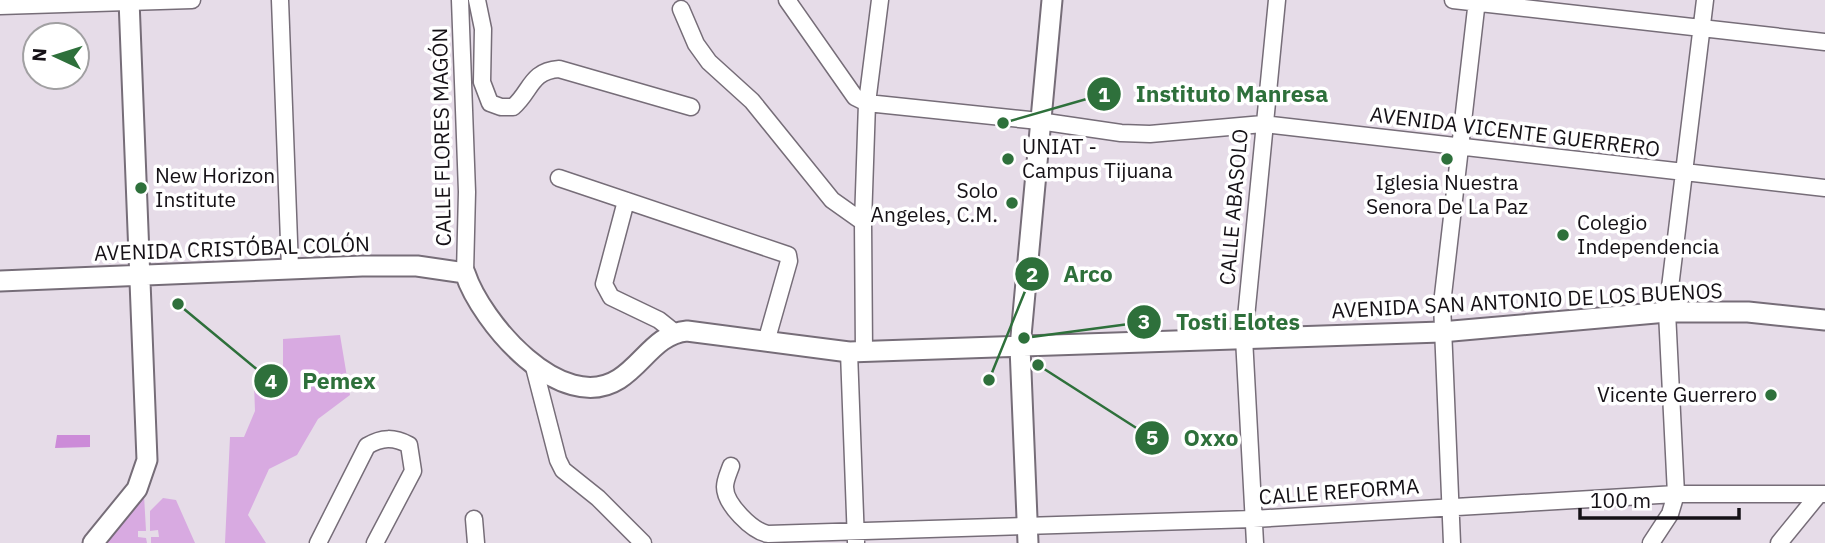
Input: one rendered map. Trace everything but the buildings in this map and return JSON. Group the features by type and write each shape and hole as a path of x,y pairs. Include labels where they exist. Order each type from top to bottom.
{"main road":[{"path":"1028,535 1020,347 1052,0"},
{"path":"93,543 137,489 147,460 129,1"},
{"name":"AVENIDA CRISTÓBAL COLÓN","path":"0,281 290,268 417,266 466,273"},
{"path":"466,273 482,310 499,331 533,363 569,384 591,388 620,379 659,342 674,332"},
{"name":"AVENIDA SAN ANTONIO DE LOS BUENOS","path":"674,332 700,332 856,352 1441,332 1667,312 1748,312 1825,320"}],"street":[{"path":"0,6 192,0"},
{"path":"280,0 290,268"},
{"name":"CALLE FLORES MAGÓN","path":"460,0 467,192 466,273"},
{"path":"477,0 483,29 482,82 490,103 500,107 513,107 531,79 550,69 559,69 691,107"},
{"path":"787,0 855,97 867,103"},
{"path":"856,538 856,352 867,103 880,0"},
{"name":"CALLE ABASOLO","path":"1255,543 1244,338 1277,0"},
{"path":"1453,0 1825,42"},
{"path":"1651,543 1670,514 1676,494 1667,312 1705,0"},
{"path":"1452,543 1441,332 1442,304 1477,1"},
{"path":"681,9 696,44 709,62 752,102 832,200 863,222"},
{"name":"AVENIDA VICENTE GUERRERO","path":"867,103 1150,134 1263,124 1825,188"},
{"path":"559,178 788,255 789,261 766,342"},
{"path":"626,201 604,284 606,292 611,298 659,320 674,332"},
{"path":"533,363 558,460 563,470 598,498 643,543"},
{"path":"318,543 368,446 383,439 400,441 409,445 412,471 375,543"},
{"name":"CALLE REFORMA","path":"731,466 725,484 727,496 760,532 856,538 1028,535 1452,506 1676,494 1822,494"},
{"path":"1779,543 1822,494"},
{"path":"474,519 476,543"}],"shaded area":[{"path":"340,335 350,395 318,419 297,455 269,469 248,515 266,543 225,543 230,437 244,437 255,411 254,384 283,385 283,339"},
{"path":"57,435 90,435 90,447 55,448"},
{"path":"144,495 146,531 138,531 138,537 146,538 147,543 100,543"},
{"path":"163,498 176,500 195,543 151,543 151,537 159,537 158,530 150,531 150,511"}],"place":[{"name":"Instituto Manresa","path":"1003,123"},
{"name":"UNIAT - Campus Tijuana","path":"1008,159"},
{"name":"Iglesia Nuestra Senora De La Paz","path":"1447,159"},
{"name":"New Horizon Institute","path":"141,188"},
{"name":"Solo Angeles, C.M.","path":"1012,203"},
{"name":"Colegio Independencia","path":"1563,235"},
{"name":"Pemex","path":"178,304"},
{"name":"Tosti Elotes","path":"1024,338"},
{"name":"Oxxo","path":"1038,365"},
{"name":"Arco","path":"989,380"},
{"name":"Vicente Guerrero","path":"1771,395"}]}
